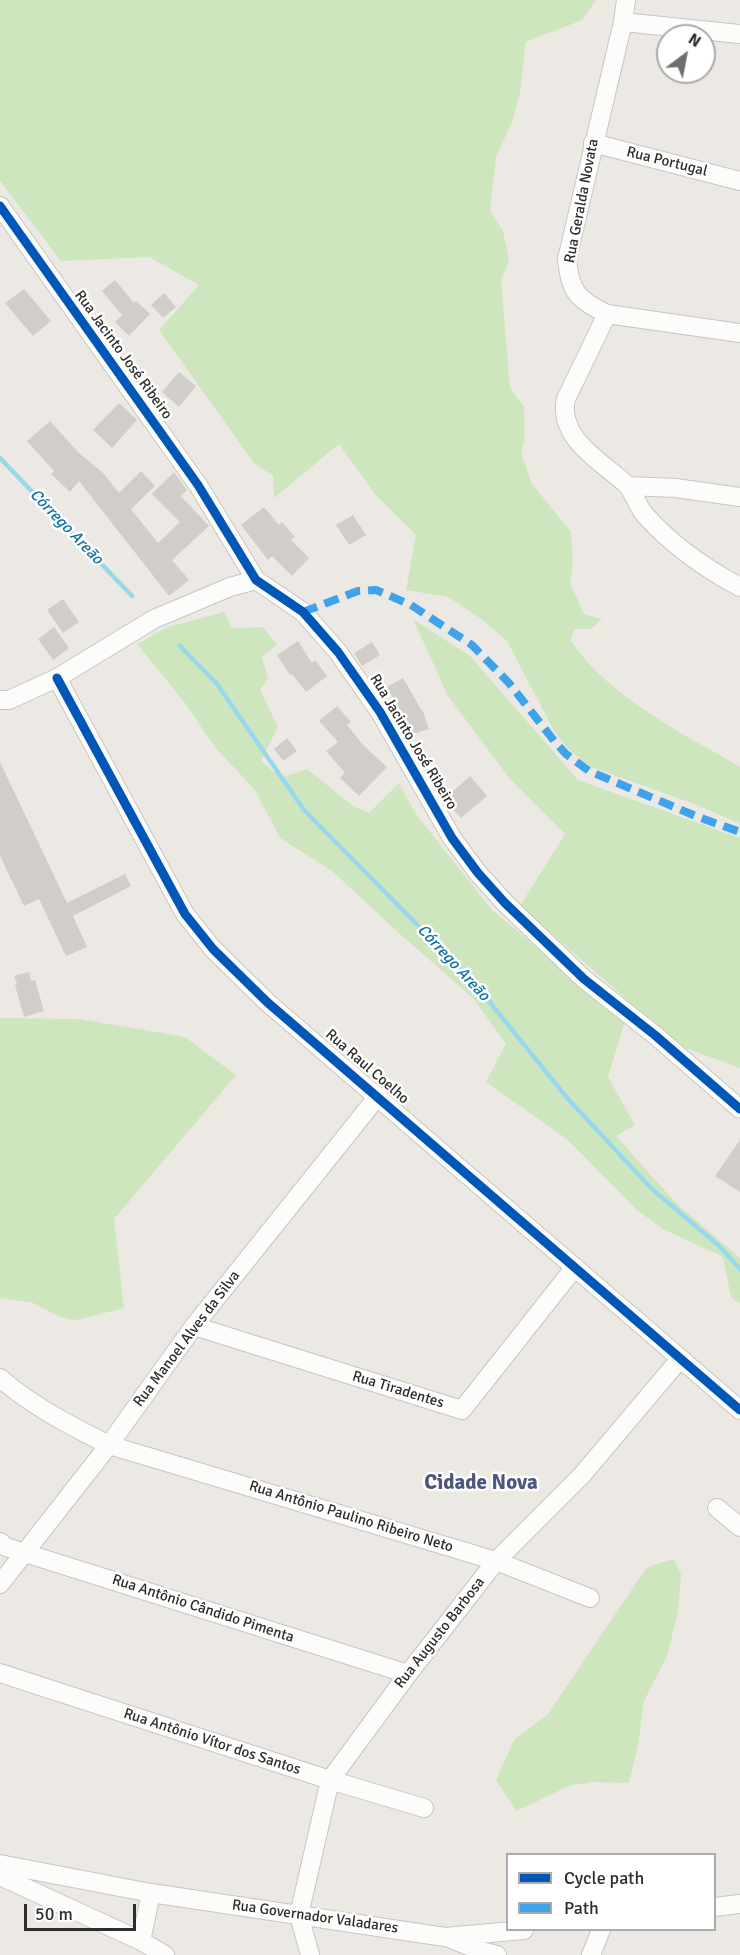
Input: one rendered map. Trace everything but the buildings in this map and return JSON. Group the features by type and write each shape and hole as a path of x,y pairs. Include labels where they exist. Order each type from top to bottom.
{"street":[{"name":"Rua Geralda Novata","path":"607,314 588,305 573,290 567,259 623,22 626,0"},
{"path":"623,22 740,34"},
{"name":"Rua Portugal","path":"593,143 740,181"},
{"name":"Rua Jacinto José Ribeiro","path":"0,206 198,485 256,580 303,612 338,652 380,712 452,838 478,873 505,903 584,979 656,1036 740,1109"},
{"path":"740,333 607,314 566,399 564,408 565,419 584,451 628,486 644,513 658,528 718,575 740,587"},
{"path":"628,486 676,488 740,497"},
{"path":"0,700 9,700 57,678 154,619 230,587 256,580"},
{"name":"Rua Raul Coelho","path":"57,678 185,914 232,970 740,1410"},
{"name":"Rua Manoel Alves da Silva","path":"0,1584 109,1445 194,1326 378,1096"},
{"name":"Rua Tiradentes","path":"194,1326 462,1410 575,1267"},
{"name":"Rua Augusto Barbosa","path":"310,1955 299,1915 330,1780 408,1674 496,1561 582,1474 680,1359"},
{"name":"Rua Antônio Paulino Ribeiro Neto","path":"0,1378 70,1426 109,1445 496,1561 590,1598"},
{"path":"717,1508 740,1527"},
{"name":"Rua Antônio Cândido Pimenta","path":"0,1542 6,1547 408,1674"},
{"name":"Rua Antônio Vítor dos Santos","path":"0,1673 330,1780 424,1808"},
{"name":"Rua Governador Valadares","path":"0,1864 151,1893 445,1936 506,1931"},
{"path":"0,1876 141,1941 165,1955"},
{"path":"141,1941 151,1893"},
{"path":"716,1907 740,1904"},
{"path":"591,1955 600,1931"},
{"path":"445,1936 481,1952 497,1955"}],"green space":[{"path":"0,0 596,0 582,20 526,42 520,92 512,122 496,157 490,211 503,231 509,261 501,279 510,388 524,407 525,436 521,453 532,484 571,532 573,565 570,583 584,614 602,619 591,629 574,629 571,641 586,661 626,696 671,727 740,767 740,824 697,805 591,767 568,749 554,731 507,641 480,618 448,597 406,590 416,535 374,493 339,444 274,498 273,476 254,463 159,330 199,285 149,257 61,261 0,181"},
{"path":"224,612 232,628 263,627 277,645 262,657 268,679 260,690 278,727 261,761 281,778 307,769 353,806 369,813 399,783 415,813 492,910 625,1021 608,1077 635,1125 616,1136 675,1202 740,1258 740,1303 731,1298 723,1257 663,1229 637,1210 568,1140 486,1082 506,1044 473,998 332,871 280,838 255,790 214,746 185,703 137,644 168,627"},
{"path":"413,619 470,656 578,780 740,838 740,1068 680,1046 520,906 565,834 510,779 448,696"},
{"path":"0,1018 80,1019 185,1037 236,1075 114,1219 124,1308 77,1320 60,1317 33,1303 0,1298"},
{"path":"674,1559 681,1574 678,1612 667,1656 644,1701 638,1745 629,1783 591,1782 569,1786 516,1811 496,1780 514,1740 548,1714 647,1567"}],"waterway":[{"name":"Córrego Areão","path":"0,458 132,596"},
{"name":"Córrego Areão","path":"180,646 217,684 304,810 471,979 568,1099 652,1189 719,1246 740,1269"}],"marked path":[{"path":"303,612 358,591 376,590 411,605 472,645 509,683 566,754 589,771 698,817 740,832"}],"cycle path":[{"path":"0,206 198,485 256,580 303,612 338,652 380,712 452,838 478,873 505,903 584,979 656,1036 740,1109"},
{"path":"57,678 185,914 213,949 267,1002 740,1410"}],"district":[{"name":"Cidade Nova","path":"481,1483"}]}
